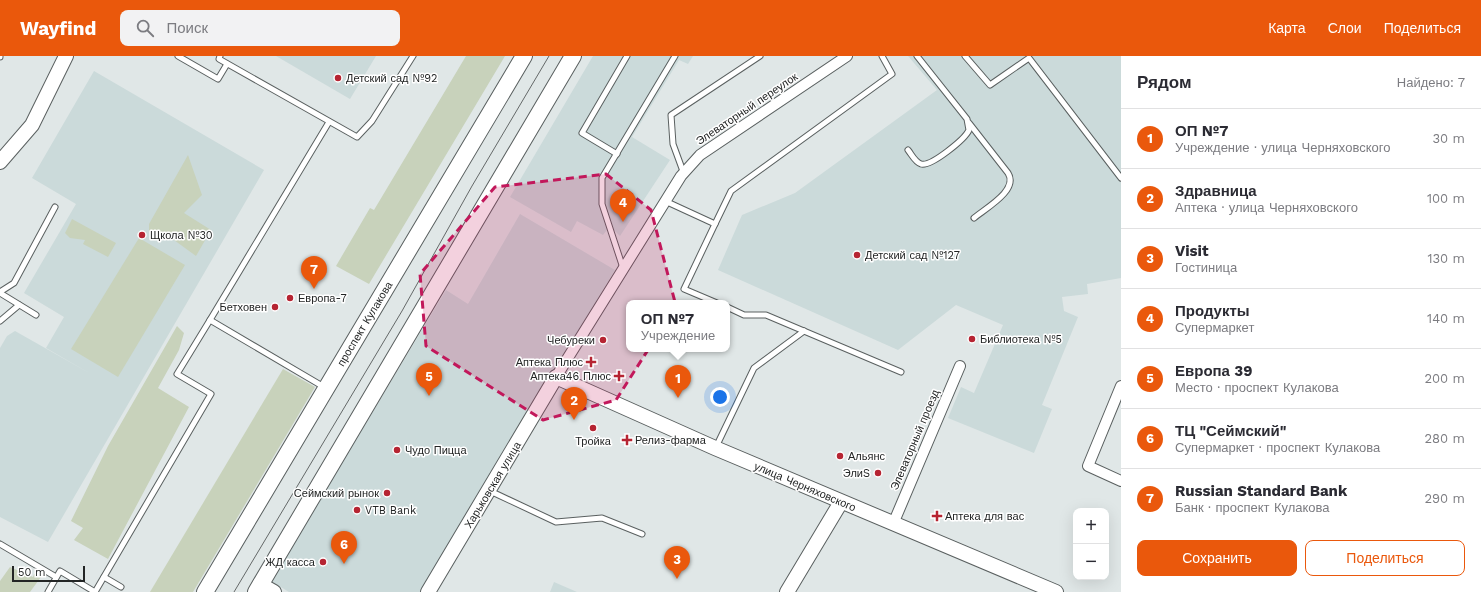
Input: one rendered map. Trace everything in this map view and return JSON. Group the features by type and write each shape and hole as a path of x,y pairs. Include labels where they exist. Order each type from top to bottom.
{"main road":[{"path":"0,162 32,125 66,56"},
{"name":"проспект Кулакова","path":"205,592 524,56"},
{"path":"263,589 572,56"},
{"name":"улица Черняховского","path":"556,377 715,448 1056,592"},
{"name":"Харьковская улица","path":"428,592 490,491 556,377"},
{"path":"787,592 841,502"}],"street":[{"name":"Элеваторный переулок","path":"556,377 665,201 684,174 700,155 847,56"},
{"name":"Элеваторный проезд","path":"892,524 960,366"},
{"path":"1121,386 1088,466 1121,481"}],"lane":[{"path":"178,56 218,79 227,64"},
{"path":"220,56 219,59 227,64 357,137 372,121 413,56"},
{"path":"617,154 582,133 627,56"},
{"path":"623,269 606,220 601,189 602,178 675,56"},
{"path":"684,174 673,144 671,115 760,56"},
{"path":"710,300 684,289 731,191 892,74 882,56"},
{"path":"918,56 1008,173 1011,185 1006,192 974,218"},
{"path":"965,56 990,86 1029,58 1121,178"},
{"path":"48,592 60,571 95,592 104,577 211,394 177,374 329,122"},
{"path":"965,137 969,130 969,122"},
{"path":"908,150 920,164 929,164 965,137 973,135 983,140"},
{"path":"665,201 715,224"},
{"path":"36,315 0,293 14,283 55,208"},
{"path":"0,321 19,305"},
{"path":"730,308 744,315 766,315 901,372"},
{"path":"210,320 326,388"},
{"path":"715,448 754,368 804,331"},
{"path":"490,491 556,522 602,518 642,534"},
{"path":"0,544 56,577"},
{"path":"104,577 122,587"}],"highlighted area":[{"path":"606,174 651,210 676,306 616,400 543,420 426,346 420,274 495,187"}],"shaded area":[{"name":"Детский сад №92","path":"276,56 376,56 350,99"},
{"path":"593,56 693,56 688,64 679,60 632,137 670,160 620,236 610,226 603,235 577,221 571,232 510,197"},
{"path":"908,56 1121,56 1121,278 1087,284 1088,294 1062,297 1064,311 1078,317 1042,405 1052,409 1034,453 948,418 961,387 974,393 1003,325 956,305 898,350 718,270 742,215 795,193 937,90"},
{"name":"Щкола №30","path":"94,71 264,170 48,542 0,517 0,348 7,336 15,331 91,374 46,348 64,317 24,293 76,204 32,178"},
{"path":"520,214 615,270 422,592 289,592 271,581 446,290 468,304"},
{"path":"554,582 577,592 550,592"}],"green space":[{"path":"466,56 505,56 369,284 336,266 370,208 374,210"},
{"path":"188,155 202,195 184,213 211,230 196,256 163,232 149,232 149,224"},
{"path":"72,219 116,243 108,257 83,244 85,240 70,238 65,233"},
{"path":"139,238 185,265 118,377 71,349"},
{"path":"177,326 184,333 179,350 158,388 189,407 108,559 74,540 83,528 71,521 108,446"},
{"path":"283,369 315,387 193,592 150,592"},
{"path":"10,567 33,577 34,574 41,573 41,577 30,592 0,592 0,581"}],"tram line":[{"path":"234,592 402,311 472,186 549,56"}],"place":[{"name":"Детский сад №92","path":"338,78"},
{"name":"Продукты","path":"623,222"},
{"name":"Щкола №30","path":"142,235"},
{"name":"Детский сад №127","path":"857,255"},
{"name":"Russian Standard Bank","path":"314,289"},
{"name":"Европа-7","path":"290,298"},
{"name":"Бетховен","path":"275,307"},
{"name":"Библиотека №5","path":"972,339"},
{"name":"Чебуреки","path":"603,340"},
{"name":"Аптека Плюс","path":"591,362"},
{"name":"Аптека46 Плюс","path":"619,376"},
{"name":"Европа 39","path":"429,396"},
{"name":"ОП №7","path":"678,398"},
{"name":"Здравница","path":"574,420"},
{"name":"Тройка","path":"593,428"},
{"name":"Релиз-фарма","path":"627,440"},
{"name":"Чудо Пицца","path":"397,450"},
{"name":"Альянс","path":"840,456"},
{"name":"ЭлиS","path":"878,473"},
{"name":"Сеймский рынок","path":"387,493"},
{"name":"VTB Bank","path":"357,510"},
{"name":"Аптека для вас","path":"937,516"},
{"name":"ЖД касса","path":"323,562"},
{"name":"ТЦ \"Сеймский\"","path":"344,564"},
{"name":"Visit","path":"677,579"}]}
